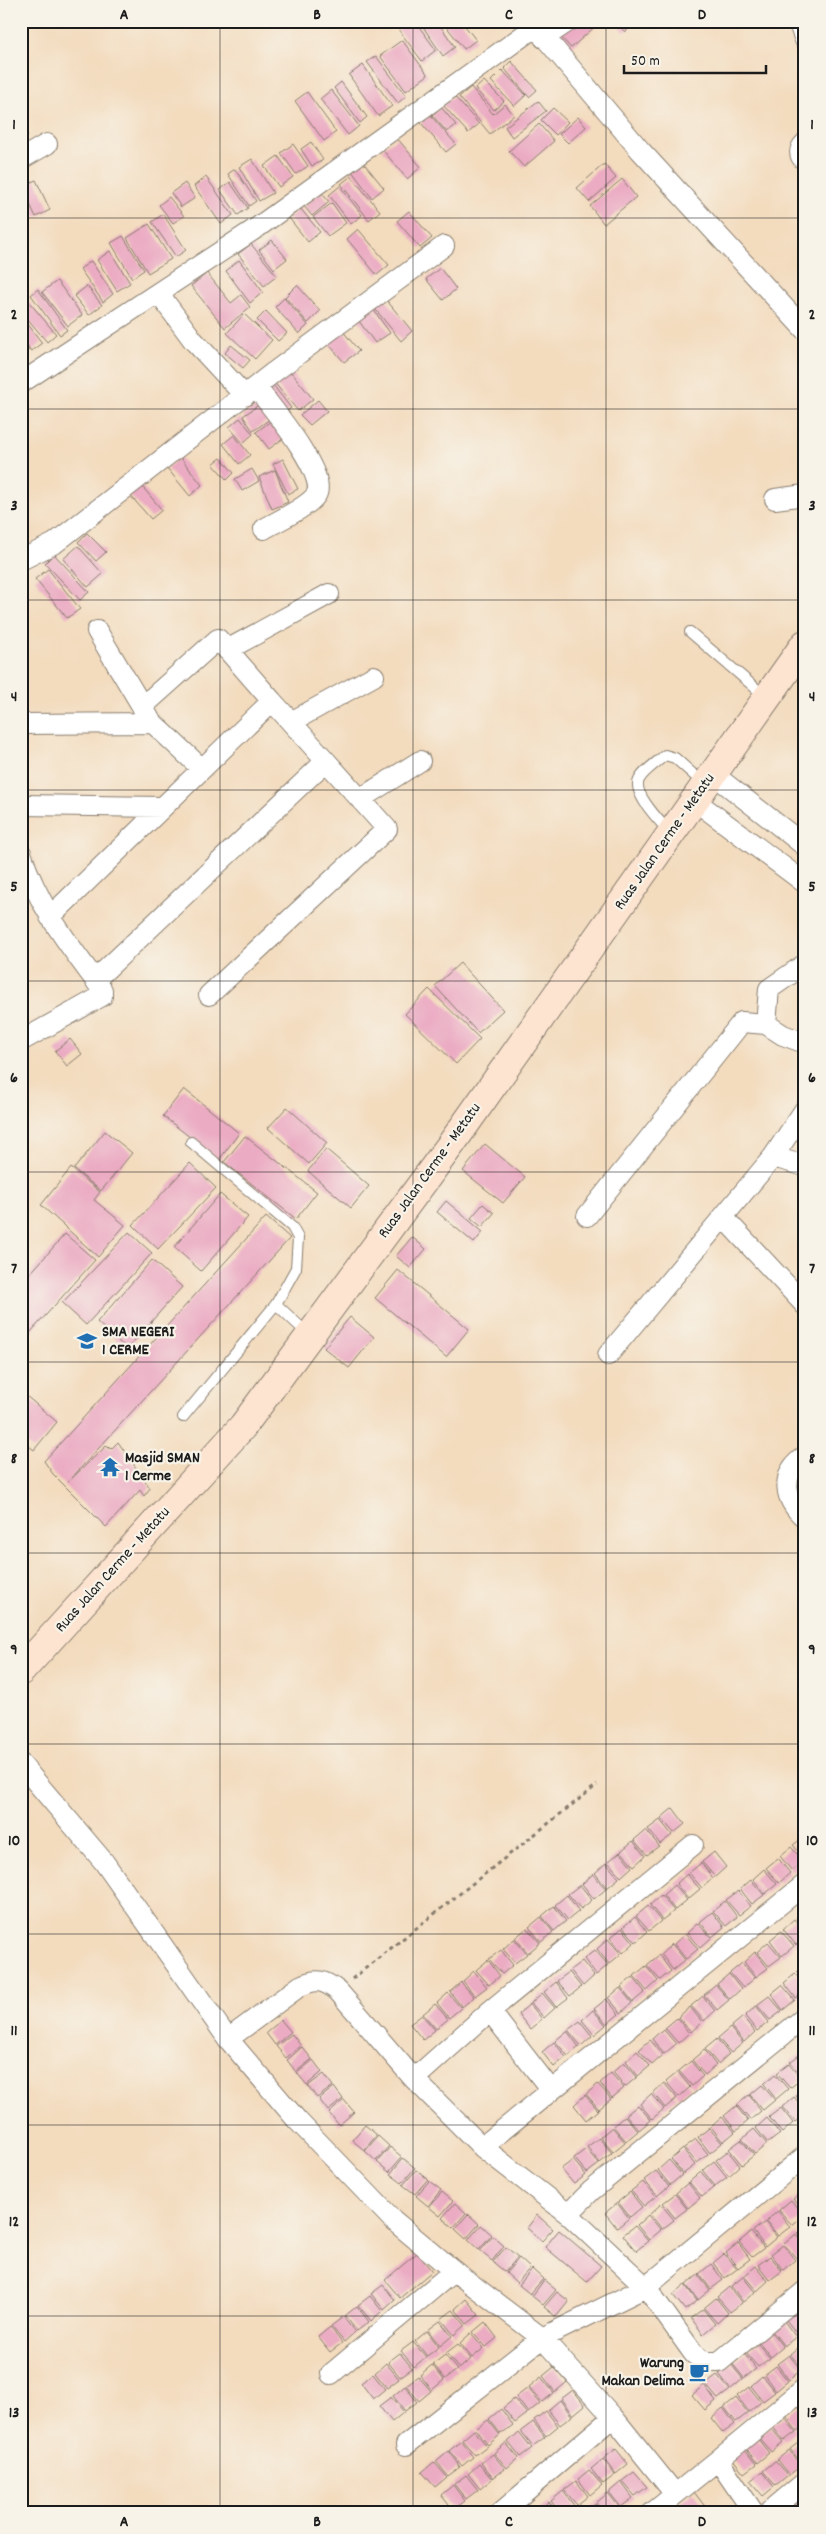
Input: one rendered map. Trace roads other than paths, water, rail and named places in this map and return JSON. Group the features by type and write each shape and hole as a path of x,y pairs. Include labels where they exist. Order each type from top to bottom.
{"main road":[{"name":"Ruas Jalan Cerme - Metatu","path":"21,1671 243,1426 452,1143 805,644"}],"street":[{"path":"21,383 258,228 537,29 569,21"},
{"path":"798,21 805,40"},
{"path":"537,29 640,150 805,330"},
{"path":"805,143 800,148 800,153 805,161"},
{"path":"21,159 47,144"},
{"path":"21,560 54,543 251,391 444,246"},
{"path":"159,294 193,340 251,391 299,443 318,486 316,495 304,505 264,529"},
{"path":"776,499 805,494"},
{"path":"227,650 329,594"},
{"path":"98,631 142,707 154,723 202,769"},
{"path":"142,707 218,639 387,829 209,995"},
{"path":"291,722 374,676"},
{"path":"50,917 272,701"},
{"path":"21,724 154,723"},
{"path":"95,980 326,761"},
{"path":"360,799 420,761"},
{"path":"704,787 805,846"},
{"path":"704,787 805,883"},
{"path":"21,805 163,807"},
{"path":"21,853 28,875 50,917 102,990 102,996 21,1041"},
{"path":"766,1024 770,989 805,964"},
{"path":"587,1216 742,1022 766,1024 783,1035 805,1043"},
{"path":"608,1355 773,1157 805,1109"},
{"path":"773,1157 805,1166"},
{"path":"722,1217 805,1305"},
{"path":"805,1456 790,1472 788,1497 793,1508 805,1518"},
{"path":"21,1764 104,1862 228,2039 297,2120 386,2213 454,2271 542,2338 612,2417 675,2494"},
{"path":"414,2079 490,2011 693,1845"},
{"path":"482,2147 805,1884"},
{"path":"228,2039 300,1986 310,1981 324,1981 338,1990 414,2079 482,2147 568,2214 646,2287 694,2354 704,2362 719,2362 805,2291"},
{"path":"490,2011 551,2090"},
{"path":"568,2214 591,2191 805,2016"},
{"path":"406,2445 542,2338 646,2287 805,2156"},
{"path":"331,2374 454,2271"},
{"path":"652,2513 805,2388"},
{"path":"500,2513 612,2417"},
{"path":"718,2460 754,2513"},
{"path":"768,2513 805,2482"}],"lane":[{"path":"690,632 767,698"},
{"path":"670,834 640,795 637,787 639,778 665,755 675,758 704,787"},
{"path":"183,1417 276,1304 296,1268 298,1238 292,1227 191,1142"},
{"path":"276,1304 310,1336"}],"place":[{"name":"SMA NEGERI 1 CERME","path":"87,1341"},
{"name":"Masjid SMAN 1 Cerme","path":"110,1467"},
{"name":"Warung Makan Delima","path":"699,2372"}]}
